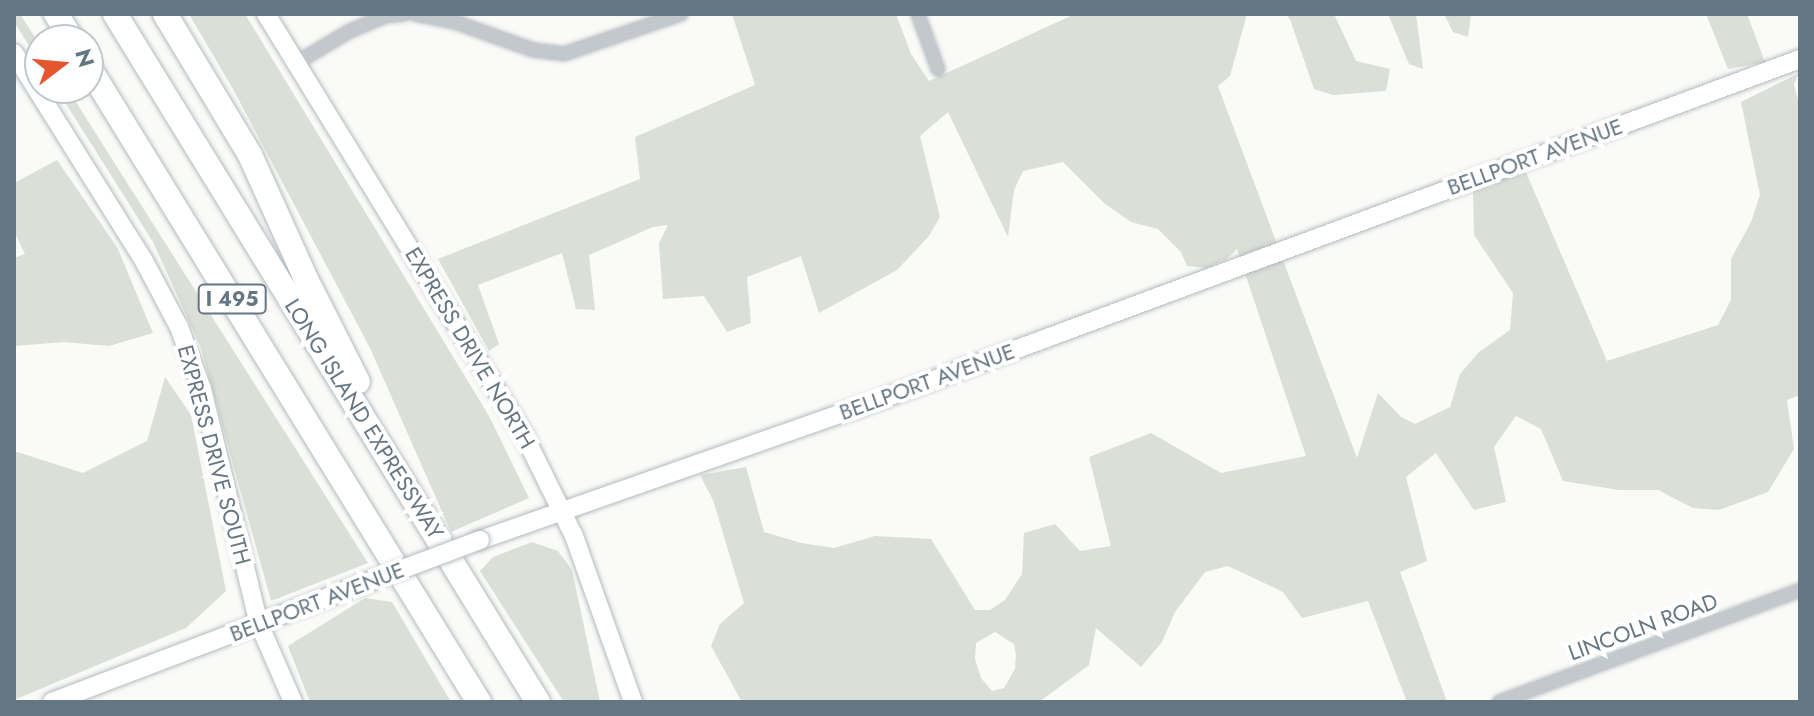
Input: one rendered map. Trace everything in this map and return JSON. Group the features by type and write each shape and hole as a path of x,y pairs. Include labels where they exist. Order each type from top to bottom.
{"highway":[{"name":"LONG ISLAND EXPRESSWAY","path":"115,14 538,702"},
{"path":"165,14 250,155 306,279 366,399 379,445"},
{"name":"I 495","path":"104,92 479,702"}],"main road":[{"name":"EXPRESS DRIVE NORTH","path":"266,14 503,398 562,511 593,586 633,702"},
{"name":"EXPRESS DRIVE SOUTH","path":"14,53 144,261 179,327 202,389 259,624 293,702"},
{"name":"BELLPORT AVENUE","path":"52,702 480,540 855,409 1800,59"}],"street":[{"path":"296,63 350,31 385,16 405,14"},
{"path":"415,14 455,22 533,50 564,54 681,14"},
{"path":"918,14 938,69"},
{"name":"LINCOLN ROAD","path":"1499,702 1800,590"}],"shaded area":[{"path":"14,14 20,14 26,24 24,24 24,38 14,22"},
{"path":"189,14 245,14 489,416 529,498 451,532 370,348 233,89"},
{"path":"732,14 896,14 911,54 929,81 1075,14 1247,14 1230,76 1218,86 1357,458 1378,393 1401,417 1415,424 1450,407 1460,374 1479,352 1510,330 1513,293 1474,235 1473,191 1525,170 1607,361 1718,325 1731,300 1731,259 1751,222 1760,195 1741,102 1799,73 1794,84 1800,109 1800,395 1787,400 1794,449 1768,492 1719,510 1693,508 1658,490 1619,490 1563,481 1541,429 1516,416 1494,447 1506,502 1474,510 1436,453 1406,477 1427,561 1400,572 1447,702 1407,702 1368,601 1302,618 1283,592 1228,566 1205,572 1175,612 1162,642 1141,667 1096,628 1089,665 1039,702 742,702 711,646 720,624 744,603 713,500 700,475 746,467 764,532 801,543 834,548 875,536 931,539 975,610 990,610 1005,600 1022,574 1024,533 1055,524 1080,551 1111,546 1089,457 1151,433 1221,473 1306,456 1237,249 1227,259 1207,268 1187,266 1181,252 1158,229 1131,222 1104,203 1063,162 1023,171 1014,190 1008,237 948,112 920,136 940,217 929,236 897,270 819,313 801,256 747,277 751,323 727,332 704,296 663,299 659,243 668,225 653,227 589,255 595,310 576,309 562,253 478,285 499,344 489,351 438,259 640,179 635,137 755,85","holes":["995,632 1014,644 1015,669 1004,688 992,691 981,678 975,659 976,643"]},
{"path":"1285,14 1334,14 1356,61 1390,69 1386,91 1333,95 1314,89 1290,19"},
{"path":"1388,14 1416,14 1423,69 1409,64"},
{"path":"1444,14 1471,14 1468,37 1453,32"},
{"path":"1706,14 1747,14 1765,62 1728,69"},
{"path":"66,104 77,104 368,563 271,601 201,348 153,242"},
{"path":"57,160 117,247 153,333 109,346 64,342 14,346 14,258 25,254 14,231 14,183"},
{"path":"165,377 191,415 226,591 186,628 14,700 14,451 83,473 147,441"},
{"path":"532,542 558,551 572,570 600,702 564,702 480,571 493,557"},
{"path":"365,598 392,602 451,702 310,702 288,646"}]}
